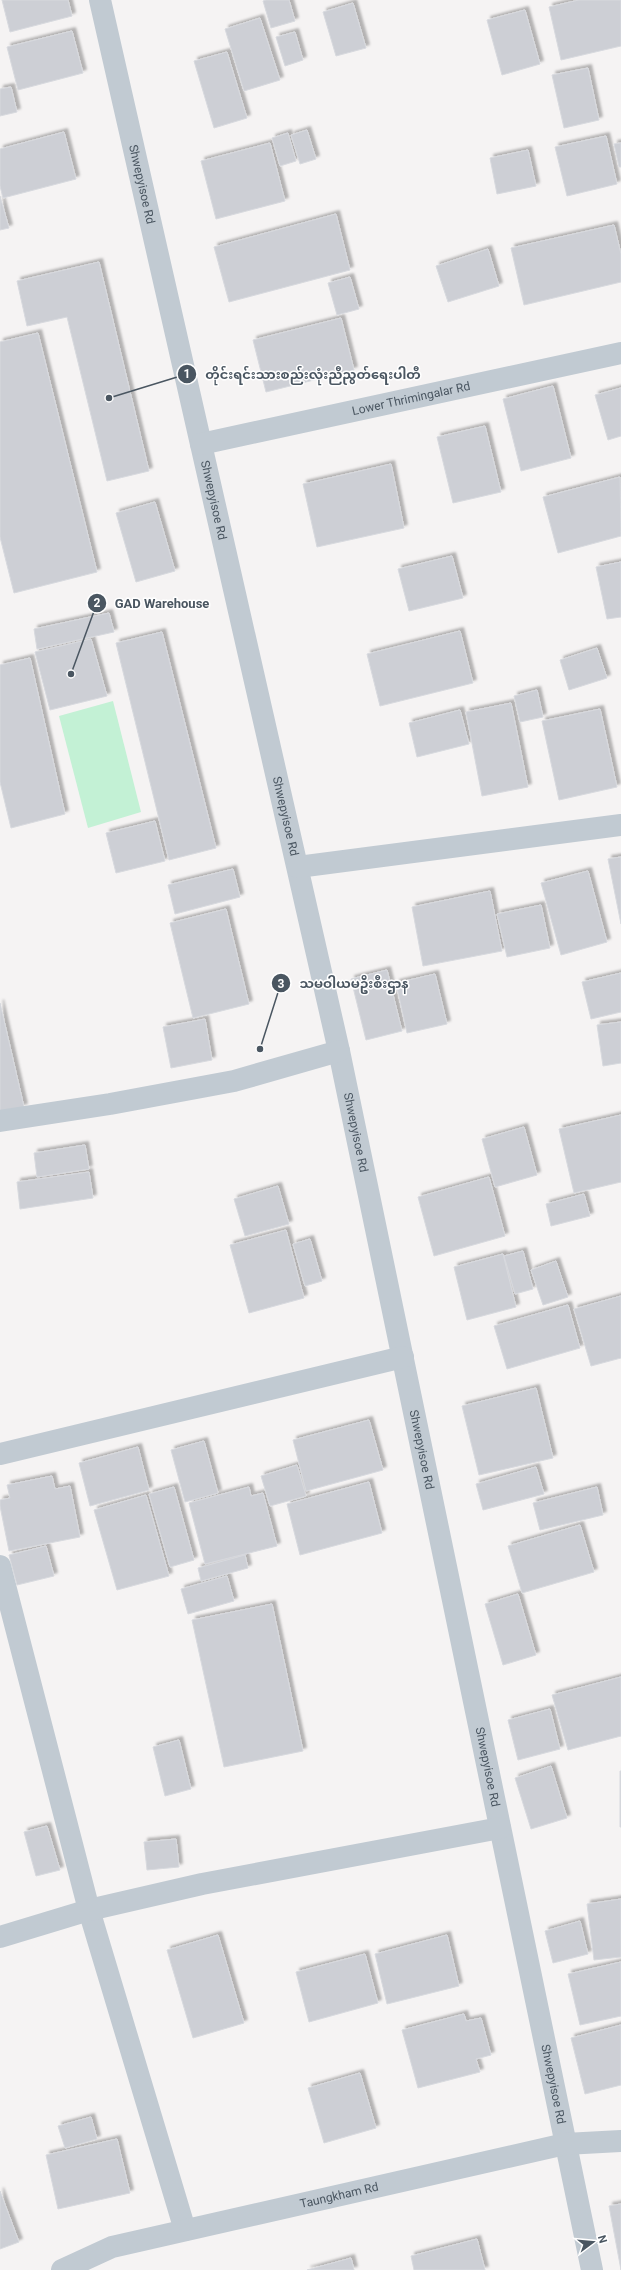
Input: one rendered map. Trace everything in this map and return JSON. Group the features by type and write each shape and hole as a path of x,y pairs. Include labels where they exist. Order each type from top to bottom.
{"street":[{"name":"Shwepyisoe Rd","path":"100,0 339,1051 592,2270"},
{"name":"Lower Thrimingalar Rd","path":"201,444 621,352"},
{"path":"298,867 621,824"},
{"path":"0,1122 110,1104 234,1081 339,1051"},
{"path":"0,1454 403,1357"},
{"path":"0,1566 88,1910 185,2230"},
{"path":"0,1937 88,1910 202,1884 500,1828"},
{"name":"Taungkham Rd","path":"62,2270 112,2247 185,2230 565,2144 621,2141"}],"green space":[{"path":"113,701 141,812 88,828 59,716"}],"building":[{"path":"2,0 68,0 72,16 10,32"},
{"path":"289,0 295,21 271,28 263,1"},
{"path":"579,0 621,0 621,46 561,60 549,7"},
{"path":"353,3 366,48 336,56 323,12"},
{"path":"525,10 540,64 502,75 487,20"},
{"path":"260,18 280,80 244,91 225,29"},
{"path":"72,31 83,73 18,90 7,47"},
{"path":"295,32 303,60 285,66 276,37"},
{"path":"227,52 247,118 214,128 194,61"},
{"path":"588,68 599,120 564,128 552,75"},
{"path":"11,87 17,112 0,116 0,89"},
{"path":"307,130 316,159 300,164 291,135"},
{"path":"64,132 76,179 3,198 0,186 0,149"},
{"path":"288,133 296,161 280,166 272,138"},
{"path":"606,136 617,184 567,196 555,147"},
{"path":"270,143 285,201 216,219 201,161"},
{"path":"621,143 621,167 619,167 614,144"},
{"path":"528,150 536,186 497,194 490,158"},
{"path":"0,196 9,228 0,230"},
{"path":"336,214 350,270 229,302 214,247"},
{"path":"614,225 621,254 621,282 524,305 511,248"},
{"path":"488,249 499,286 448,302 436,266"},
{"path":"99,262 149,471 107,481 67,317 27,326 17,281"},
{"path":"350,277 359,309 337,315 328,283"},
{"path":"341,318 354,370 266,392 253,340"},
{"path":"38,333 97,572 14,593 0,537 0,342"},
{"path":"553,386 571,458 521,471 503,399"},
{"path":"621,388 621,436 608,440 595,395"},
{"path":"485,426 501,492 453,503 437,437"},
{"path":"391,464 404,528 317,547 303,484"},
{"path":"620,477 621,536 558,553 543,497"},
{"path":"155,502 175,571 136,582 116,513"},
{"path":"452,556 463,598 409,611 398,569"},
{"path":"621,562 621,617 607,619 596,567"},
{"path":"109,613 114,632 37,649 34,629"},
{"path":"460,631 473,683 380,706 367,654"},
{"path":"162,632 216,848 169,860 116,643"},
{"path":"91,639 107,696 50,710 35,652"},
{"path":"597,648 607,678 569,690 560,660"},
{"path":"30,658 65,814 11,828 0,782 0,665"},
{"path":"537,690 543,717 520,722 514,696"},
{"path":"511,703 528,787 482,796 466,712"},
{"path":"600,709 617,787 559,800 542,721"},
{"path":"460,710 469,744 417,757 409,723"},
{"path":"155,821 165,861 116,873 106,833"},
{"path":"621,857 621,924 608,859"},
{"path":"233,869 240,897 175,914 168,885"},
{"path":"588,871 607,942 561,955 541,883"},
{"path":"490,891 502,951 423,966 412,907"},
{"path":"541,905 550,948 507,957 497,914"},
{"path":"226,909 249,1004 193,1018 170,923"},
{"path":"387,970 402,1031 366,1040 351,979"},
{"path":"621,973 621,1012 591,1019 582,982"},
{"path":"435,974 447,1024 407,1033 396,983"},
{"path":"0,1003 24,1107 0,1112"},
{"path":"205,1019 212,1060 171,1068 163,1027"},
{"path":"621,1022 621,1063 603,1066 597,1025"},
{"path":"621,1115 621,1182 574,1193 559,1129"},
{"path":"524,1127 537,1175 495,1187 482,1139"},
{"path":"85,1145 89,1169 37,1177 34,1153"},
{"path":"89,1172 93,1198 20,1209 17,1182"},
{"path":"489,1177 505,1236 434,1256 418,1197"},
{"path":"278,1186 289,1224 245,1236 234,1199"},
{"path":"584,1194 590,1216 551,1226 546,1204"},
{"path":"286,1230 304,1298 249,1313 230,1245"},
{"path":"310,1239 322,1281 305,1286 293,1244"},
{"path":"523,1251 533,1289 515,1294 504,1256"},
{"path":"503,1254 516,1307 467,1320 454,1267"},
{"path":"556,1261 568,1297 543,1305 531,1270"},
{"path":"621,1296 621,1358 591,1366 574,1309"},
{"path":"568,1305 580,1348 507,1369 494,1326"},
{"path":"536,1388 553,1458 479,1475 462,1406"},
{"path":"369,1420 383,1470 306,1491 293,1440"},
{"path":"204,1441 218,1493 185,1502 171,1450"},
{"path":"138,1447 149,1490 90,1506 79,1463"},
{"path":"297,1465 306,1496 270,1506 261,1476"},
{"path":"536,1467 544,1494 483,1510 476,1484"},
{"path":"52,1476 55,1489 70,1486 80,1537 9,1551 0,1506 0,1500 10,1498 7,1485"},
{"path":"369,1482 382,1533 300,1555 287,1504"},
{"path":"174,1487 194,1560 170,1567 149,1494"},
{"path":"249,1487 251,1496 263,1493 277,1546 205,1564 189,1503"},
{"path":"597,1487 603,1515 540,1530 533,1503"},
{"path":"146,1495 169,1576 117,1590 94,1510"},
{"path":"580,1525 594,1572 522,1593 508,1546"},
{"path":"46,1546 54,1576 17,1585 9,1555"},
{"path":"245,1555 248,1568 201,1581 198,1568"},
{"path":"227,1576 234,1601 188,1614 181,1589"},
{"path":"518,1594 536,1655 503,1665 485,1604"},
{"path":"272,1604 303,1751 224,1767 192,1620"},
{"path":"621,1677 621,1736 568,1750 552,1695"},
{"path":"550,1709 560,1749 518,1760 508,1720"},
{"path":"179,1740 191,1789 165,1796 153,1747"},
{"path":"551,1766 567,1818 531,1829 515,1778"},
{"path":"621,1771 621,1827 620,1827"},
{"path":"47,1826 60,1870 36,1876 24,1832"},
{"path":"176,1839 179,1867 147,1870 144,1842"},
{"path":"621,1899 621,1957 594,1960 587,1904"},
{"path":"580,1921 588,1954 553,1963 545,1931"},
{"path":"218,1935 244,2023 193,2038 167,1950"},
{"path":"447,1935 459,1986 387,2004 375,1954"},
{"path":"365,1954 378,2003 309,2022 296,1972"},
{"path":"621,1962 621,2016 580,2025 568,1974"},
{"path":"464,2014 466,2021 481,2018 491,2055 476,2059 480,2072 418,2088 402,2030"},
{"path":"621,2025 621,2085 585,2094 571,2038"},
{"path":"360,2073 376,2128 324,2143 308,2088"},
{"path":"91,2117 97,2139 65,2148 58,2126"},
{"path":"117,2139 130,2193 58,2209 46,2155"},
{"path":"0,2191 19,2242 0,2249"},
{"path":"621,2204 621,2270 609,2206"},
{"path":"477,2239 485,2270 414,2270 411,2256"},
{"path":"351,2258 354,2270 307,2270"}],"place":[{"name":"တိုင်းရင်းသားစည်းလုံးညီညွတ်ရေးပါတီ","path":"109,398"},
{"name":"GAD Warehouse","path":"71,674"},
{"name":"သမဝါယမဦးစီးဌာန","path":"260,1049"}]}
